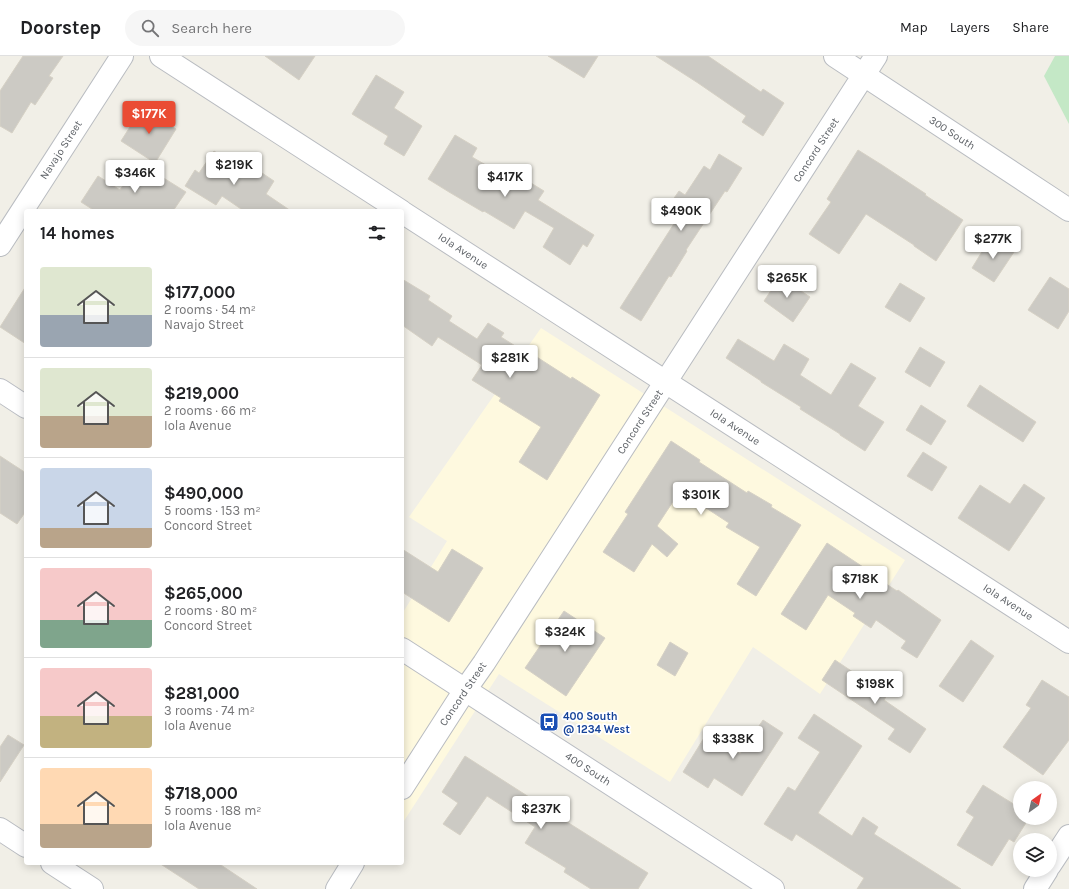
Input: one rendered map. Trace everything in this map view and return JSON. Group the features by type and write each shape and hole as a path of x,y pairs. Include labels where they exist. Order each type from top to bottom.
{"street":[{"name":"Navajo Street","path":"0,245 122,56"},
{"name":"Iola Avenue","path":"161,56 399,209"},
{"name":"300 South","path":"835,56 1069,210"},
{"name":"Concord Street","path":"404,785 876,56"},
{"name":"Iola Avenue","path":"404,212 1069,642"},
{"path":"0,390 24,405"},
{"name":"400 South","path":"404,650 773,889"},
{"path":"0,829 24,845"},
{"path":"1057,854 1069,836"},
{"path":"55,865 92,889"},
{"path":"336,889 352,865"},
{"path":"1035,889 1043,877"}],"shaded area":[{"path":"541,328 905,560 820,694 753,647 670,782 499,674 404,821 404,611 447,541 409,517"}],"green space":[{"path":"1055,56 1069,56 1069,124 1044,76"}],"building":[{"path":"23,56 63,56 49,76 53,78 35,105 31,102 12,133 0,126 0,91"},
{"path":"265,56 315,56 299,80"},
{"path":"548,56 598,56 584,78"},
{"path":"656,56 708,56 761,92 763,89 784,103 763,136 742,122 746,116"},
{"path":"376,75 404,92 394,108 422,126 404,156 384,144 388,136 352,114"},
{"path":"142,108 176,129 155,163 121,141"},
{"path":"455,135 477,148 472,157 517,183 521,177 544,191 538,200 594,235 587,247 583,244 570,265 543,247 554,228 525,211 514,229 428,179"},
{"path":"858,150 963,220 936,261 866,214 839,254 809,234 831,202 827,199"},
{"path":"214,151 246,172 250,165 274,181 266,194 288,209 241,209 222,196 216,205 185,186 195,170 199,173"},
{"path":"719,154 742,168 686,250 687,251 671,277 669,276 641,321 620,308 677,219 665,211 679,191 685,195 704,166 710,170"},
{"path":"138,162 186,192 174,209 92,209 81,202 98,176 120,190"},
{"path":"991,237 1014,252 994,282 972,268"},
{"path":"780,277 810,297 793,322 764,301"},
{"path":"1050,277 1069,289 1069,311 1058,329 1028,310"},
{"path":"404,280 430,296 428,300 452,316 449,321 477,339 488,323 504,333 501,337 528,354 529,352 571,379 572,377 600,395 547,480 519,462 541,427 499,401 501,398 472,380 482,365 438,337 432,346 404,326"},
{"path":"900,283 925,298 910,322 885,307"},
{"path":"24,289 24,343 0,327"},
{"path":"738,339 774,361 784,344 809,359 800,375 831,395 851,363 876,378 858,406 884,422 865,451 800,409 801,407 726,358"},
{"path":"920,347 945,362 930,387 905,372"},
{"path":"980,385 1036,422 1023,442 967,406"},
{"path":"921,405 946,421 931,445 906,430"},
{"path":"671,441 700,460 699,462 747,493 748,491 772,505 771,507 801,525 756,596 737,584 760,547 726,527 729,523 680,491 657,526 678,544 667,557 652,544 634,572 603,552 628,514 625,512"},
{"path":"923,452 947,467 932,491 907,476"},
{"path":"0,456 24,472 24,514 17,524 0,513"},
{"path":"1024,484 1045,498 1009,551 958,518 980,485 1010,504"},
{"path":"827,543 941,620 917,658 901,648 906,641 876,620 871,628 853,616 855,613 828,595 806,630 781,614"},
{"path":"452,549 483,568 449,622 404,593 404,550 438,572"},
{"path":"564,611 605,638 566,696 525,668"},
{"path":"971,640 994,656 963,702 939,686"},
{"path":"670,642 688,653 675,676 657,665"},
{"path":"835,660 887,695 884,700 926,729 910,753 888,739 895,729 822,680"},
{"path":"1042,680 1069,697 1069,740 1043,775 1003,747 1031,708 1026,705"},
{"path":"814,714 862,746 818,813 852,836 863,817 878,827 874,834 961,889 857,889 864,878 796,834 792,841 764,824 788,787 795,791 820,752 798,738"},
{"path":"763,720 783,733 742,796 714,778 708,788 683,772 707,733 740,754"},
{"path":"8,735 24,745 0,782 0,747"},
{"path":"465,756 648,873 638,889 591,889 564,872 566,868 525,843 535,827 487,796 460,835 443,824 458,803 442,792"},
{"path":"983,785 1013,804 1013,825 1025,825 1020,833 1013,833 1013,841 1009,839 992,866 957,845 974,817 966,812"},
{"path":"162,865 221,865 257,889 199,889"}],"place":[{"name":"400 South @ 1234 West","path":"549,722"}]}
